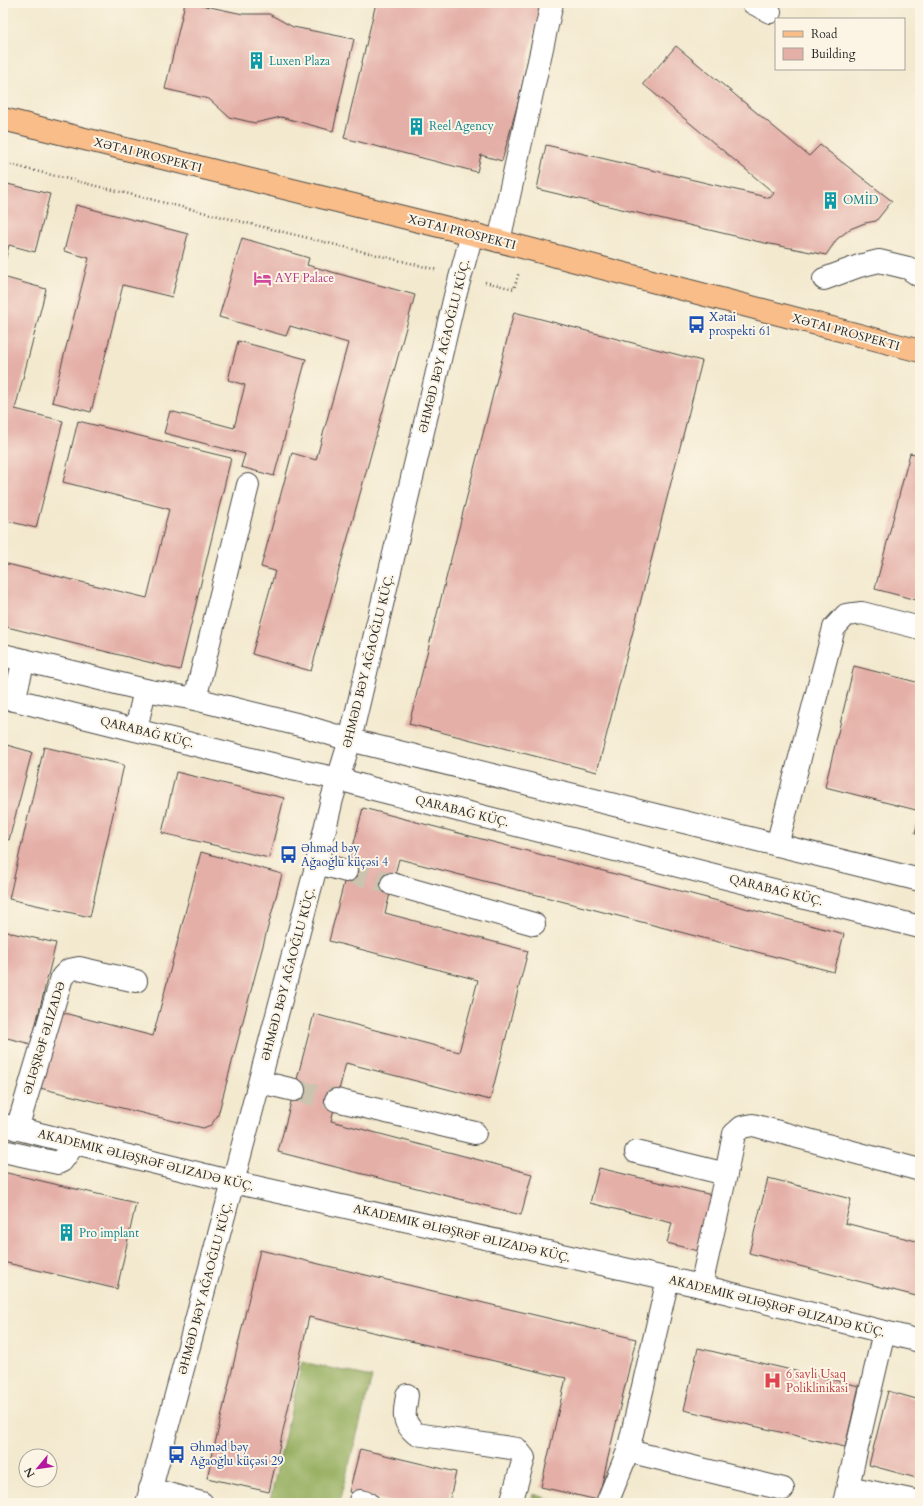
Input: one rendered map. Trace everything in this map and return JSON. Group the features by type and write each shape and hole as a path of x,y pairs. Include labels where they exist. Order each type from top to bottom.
{"main road":[{"name":"XƏTAI PROSPEKTI","path":"3,119 472,234 920,351"}],"street":[{"path":"499,241 552,3"},
{"name":"ƏHMƏD BƏY AĞAOĞLU KÜÇ.","path":"149,1496 260,1082 317,863 332,799 350,740 455,296 472,234"},
{"path":"824,279 859,266 879,261 908,268 920,276"},
{"path":"195,699 248,485"},
{"path":"777,845 834,628 846,615 862,613 920,628"},
{"path":"3,655 146,690 195,699 304,726 350,740 920,880"},
{"path":"8,698 24,660"},
{"path":"136,729 146,690"},
{"name":"QARABAĞ KÜÇ.","path":"8,698 292,769 339,779 920,927"},
{"path":"317,863 346,871"},
{"path":"392,884 534,924"},
{"name":"ƏLIƏŞRƏF ƏLIZADƏ","path":"10,1127 62,977 69,970 79,968 136,981"},
{"path":"260,1082 294,1090"},
{"path":"336,1100 475,1133"},
{"path":"701,1286 734,1134 742,1127 753,1125 920,1170"},
{"name":"AKADEMIK ƏLIƏŞRƏF ƏLIZADƏ KÜÇ.","path":"10,1127 233,1182 701,1286 920,1341"},
{"path":"3,1151 58,1162 62,1161 66,1157 75,1143"},
{"path":"636,1152 726,1174"},
{"path":"607,1503 628,1451 668,1279"},
{"path":"884,1332 846,1495 920,1502"},
{"path":"407,1395 404,1416 408,1426 416,1434 517,1449 524,1458 511,1503"},
{"path":"628,1451 783,1489"},
{"path":"149,1496 202,1503"}],"green space":[{"path":"302,1362 372,1377 339,1503 282,1503 270,1500"},
{"path":"533,1494 562,1503 531,1503"}],"building":[{"path":"185,3 243,14 269,14 293,27 354,39 333,131 281,117 255,123 229,117 209,99 165,89"},
{"path":"376,3 542,3 519,99 502,161 481,155 477,172 344,138"},
{"path":"676,46 809,156 820,145 892,201 876,221 865,223 850,229 837,239 826,255 760,242 537,189 546,145 770,198 774,193 643,84"},
{"path":"3,183 50,194 35,252 9,245 4,266"},
{"path":"76,205 188,234 172,297 123,285 91,412 52,402 89,258 64,251"},
{"path":"242,238 309,258 307,265 415,295 311,671 252,654 275,571 261,567 292,453 316,460 348,343 290,326 286,336 219,317"},
{"path":"3,277 46,289 15,409 63,421 36,528 3,520"},
{"path":"514,312 702,361 597,772 409,724"},
{"path":"238,341 306,359 274,476 241,467 245,454 164,433 170,411 234,428 245,385 228,380"},
{"path":"78,421 231,458 180,670 3,626 3,563 147,598 169,509 63,482"},
{"path":"910,453 920,455 920,601 875,589"},
{"path":"854,666 920,683 920,811 825,787"},
{"path":"3,744 32,752 9,840 3,838"},
{"path":"44,747 124,765 90,917 9,899"},
{"path":"176,772 284,798 269,858 162,833"},
{"path":"363,808 844,934 834,972 399,859 385,913 528,951 490,1100 346,1063 331,1121 532,1174 521,1215 278,1152 314,1014 459,1052 478,980 329,941"},
{"path":"920,816 920,834 915,833"},
{"path":"201,852 282,874 218,1115 211,1125 203,1128 40,1088 60,1012 153,1036"},
{"path":"3,931 56,943 31,1044 3,1037"},
{"path":"599,1168 716,1196 702,1252 667,1243 672,1223 590,1203"},
{"name":"Pro implant","path":"3,1172 136,1203 117,1289 3,1262"},
{"path":"768,1178 851,1199 845,1223 920,1242 920,1297 749,1253"},
{"path":"260,1250 636,1339 598,1500 541,1487 566,1378 309,1317 269,1492 207,1478"},
{"path":"698,1348 859,1386 845,1447 684,1410"},
{"path":"888,1391 920,1400 920,1479 869,1465"},
{"path":"360,1449 456,1472 449,1503 394,1503 349,1492"}],"tunnel":[{"path":"346,871 392,884"},
{"path":"294,1090 336,1100"}],"place":[{"name":"Luxen Plaza","path":"256,61"},
{"name":"Reel Agency","path":"416,126"},
{"name":"OMİD","path":"830,200"},
{"name":"AYF Palace","path":"262,278"},
{"name":"Xətai prospekti 61","path":"696,324"},
{"name":"Əhməd bəy Ağaoğlu küçəsi 4","path":"288,855"},
{"name":"Pro implant","path":"66,1233"},
{"name":"6 sayli Usaq Poliklinikasi","path":"773,1381"},
{"name":"Əhməd bəy Ağaoğlu küçəsi 29","path":"177,1454"}]}
